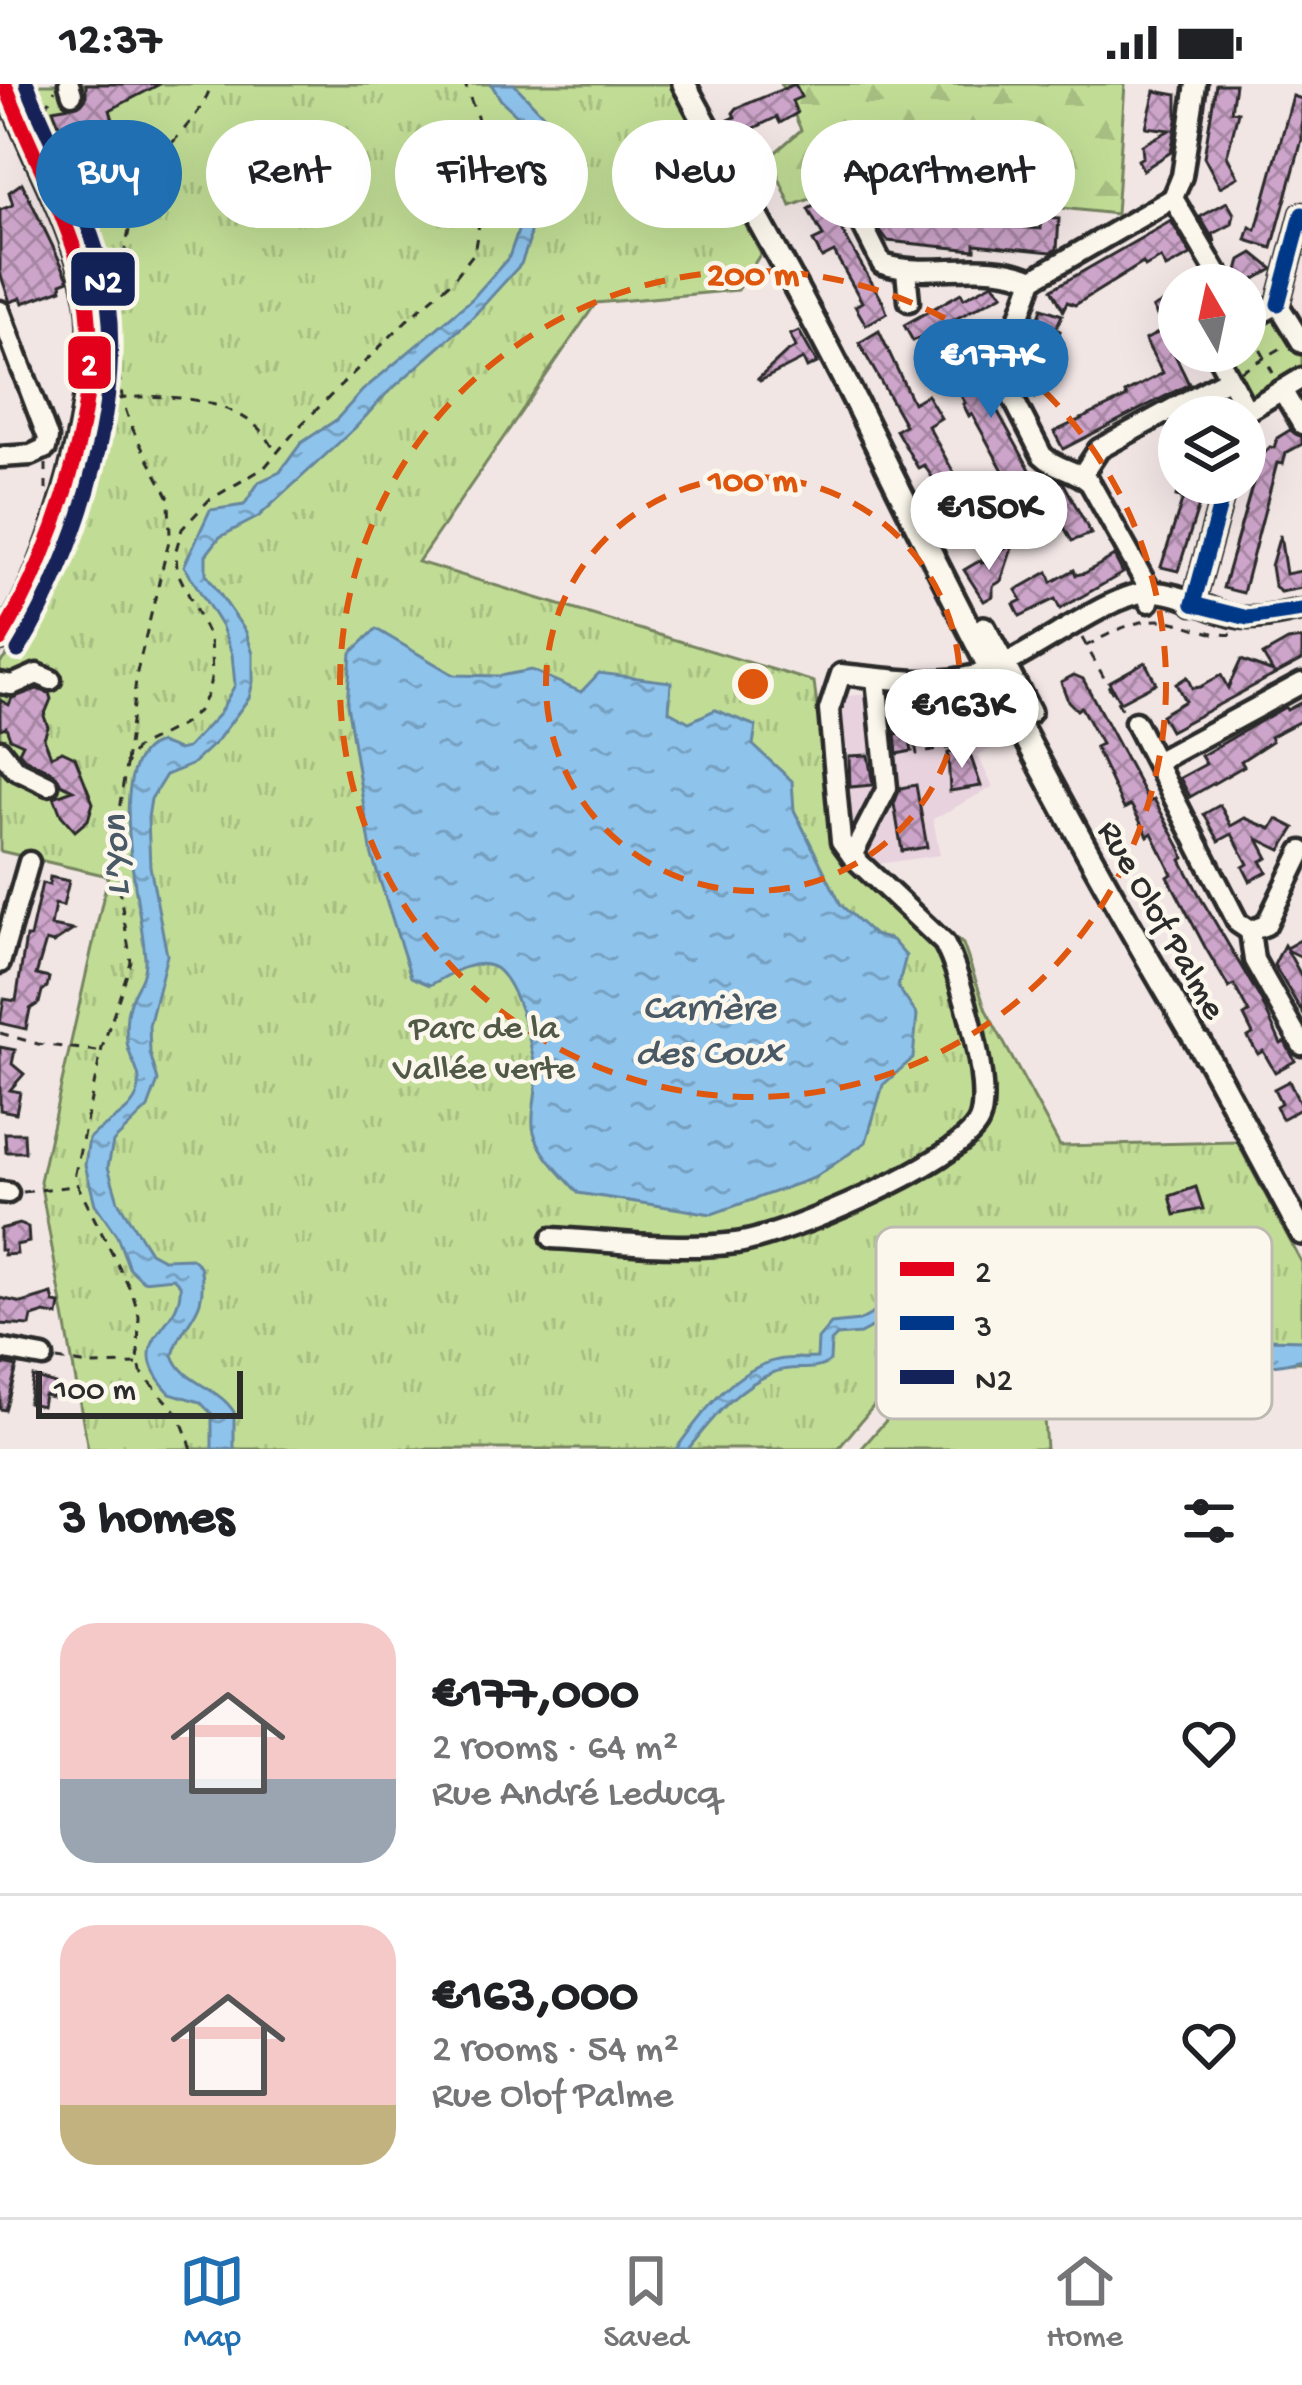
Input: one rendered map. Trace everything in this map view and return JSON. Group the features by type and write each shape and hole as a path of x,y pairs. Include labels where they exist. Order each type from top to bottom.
{"main road":[{"name":"Rue Olof Palme","path":"684,84 870,430 902,478 997,667 1302,1233"}],"street":[{"path":"5,84 36,164"},
{"path":"19,84 36,130"},
{"path":"1149,597 1082,475 1049,463 1042,455 1000,373 1033,279 1173,198 1182,176 1196,84"},
{"path":"1173,198 1211,264"},
{"path":"1266,311 1278,304 1302,214"},
{"path":"0,640 16,619 31,584 65,487 85,408 90,347 86,297 63,228"},
{"path":"864,228 882,264 906,271 941,266 1016,272 1033,279"},
{"path":"906,271 909,301"},
{"path":"1278,304 1301,339"},
{"path":"0,311 48,439 46,448 31,455 0,457"},
{"path":"1226,372 1238,396"},
{"path":"1082,475 1099,449 1229,378"},
{"path":"1266,401 1302,379"},
{"path":"1282,390 1302,424"},
{"path":"1193,604 1220,504"},
{"path":"552,1238 698,1245 765,1237 875,1192 950,1152 979,1122 982,1091 968,1006 954,960 944,943 841,841 829,710 841,674 930,683 997,667 1118,598 1176,595 1248,618 1302,610"},
{"path":"0,683 12,685 38,674 51,680"},
{"path":"852,856 887,788 876,678"},
{"path":"1156,762 1302,683"},
{"path":"1135,722 1238,923 1250,931 1254,960 1302,1045"},
{"path":"0,750 15,770 47,785"},
{"path":"1250,931 1266,925 1302,851"},
{"path":"0,963 29,862"},
{"path":"0,1349 43,1358"}],"path":[{"path":"192,1449 183,1422 145,1379 139,1364 139,1316 133,1295 75,1186 75,1165 101,1052 131,962 118,876 118,817 136,673 170,537 169,498 122,397 119,304 130,232 145,179 204,104 211,84"},
{"path":"126,765 135,749 182,725 198,711 208,693 210,639 177,571 182,530 209,500 264,468 406,321 452,281 474,253 489,165 486,142 465,84"},
{"path":"1266,357 1301,339"},
{"path":"1266,360 1282,390"},
{"path":"1229,378 1240,372"},
{"path":"85,408 122,397 170,398 232,411 254,422 275,452"},
{"path":"1086,646 1143,622 1166,620 1220,635 1240,633"},
{"path":"1075,626 1128,722 1135,722"},
{"path":"880,734 912,728 917,754 963,746 963,718"},
{"path":"0,1033 38,1044 101,1052"},
{"path":"4,1192 75,1186"},
{"path":"43,1358 89,1365 139,1364"}],"shaded area":[{"path":"907,692 918,703 991,700 1010,738 978,756 993,787 933,819 940,855 877,864 849,842 838,706 843,696"}],"green space":[{"name":"Parc de la Vallée verte","path":"27,84 670,84 689,120 612,120 612,228 748,228 761,253 738,290 596,303 418,562 814,682 834,843 963,944 986,1010 1060,1146 1237,1142 1302,1263 1302,1362 1272,1362 1272,1227 876,1227 876,1403 838,1449 88,1449 40,1181 108,876 0,851 0,663 22,638 70,526 101,410 107,290 83,228 182,228 182,120 41,120"},
{"path":"781,84 1125,84 1116,214 1075,209 1075,120 801,120 801,130"},
{"path":"801,130 801,202 791,206 777,173 777,151"},
{"path":"1277,314 1302,354 1302,373 1281,388 1252,396 1234,372 1266,372 1266,319"},
{"path":"887,1419 1044,1419 1046,1449 861,1449"}],"water":[{"path":"491,84 514,84 548,120 522,120"},
{"path":"519,228 530,228 521,264 469,321 258,517 220,537 206,555 206,574 246,632 253,654 253,682 249,698 217,741 191,765 166,775 151,799 150,866 167,955 149,1026 158,1081 148,1108 113,1142 108,1167 118,1201 150,1252 163,1259 191,1258 200,1266 199,1305 173,1355 184,1372 234,1412 234,1449 212,1449 212,1414 200,1402 170,1393 150,1360 151,1347 179,1300 180,1285 173,1278 143,1281 129,1268 117,1236 95,1204 85,1165 89,1138 128,1108 139,1087 126,1033 129,1005 145,962 130,842 132,777 142,755 160,743 178,750 187,748 219,714 235,685 232,654 222,627 184,566 210,510 244,505 259,482 280,472 301,443 336,420 363,390 472,299 509,257"},
{"name":"Carrière des Coux","path":"376,629 454,675 499,676 531,670 581,692 599,673 671,682 669,711 689,722 715,710 756,726 753,745 792,781 794,810 841,905 874,935 892,940 906,956 898,987 917,1015 913,1058 883,1085 866,1142 814,1178 712,1214 578,1193 547,1157 534,1132 533,1057 517,1001 500,973 483,964 430,985 411,977 372,856 347,704 351,653"},
{"path":"876,1312 876,1325 831,1342 830,1361 761,1378 726,1405 688,1449 676,1449 720,1395 747,1373 778,1360 817,1358 818,1339 831,1324 859,1321"},
{"path":"1272,1339 1302,1340 1302,1359 1272,1364"}],"building":[{"path":"86,84 160,84 110,110 113,120 57,120 53,109 81,104"},
{"path":"795,84 801,97 792,101 797,113 780,123 777,117 729,120 737,108"},
{"path":"1216,84 1235,84 1231,111 1238,112 1227,156 1238,177 1220,187 1204,157"},
{"path":"1155,91 1177,95 1177,120 1171,152 1143,170 1138,160 1143,157 1142,145 1170,130 1146,127"},
{"path":"1293,96 1302,99 1302,140 1272,248 1246,240 1250,227 1256,230"},
{"path":"22,183 36,212 36,228 44,228 69,280 61,283 62,289 23,303 21,298 10,302 0,273 0,210 13,205 9,192"},
{"path":"1227,202 1234,214 1232,224 1213,234 1215,242 1200,217"},
{"path":"1171,221 1191,255 1174,264 1164,264 1161,258 1145,267 1143,263 1075,305 1067,302 1063,310 1052,289"},
{"path":"819,228 840,228 887,313 866,325 855,306 862,302 834,252 822,258 813,241 823,236"},
{"path":"1058,228 1057,249 1051,252 888,241 879,229"},
{"path":"1253,253 1273,269 1266,273 1266,264 1240,264"},
{"path":"993,283 1003,294 913,341 904,325 961,293 964,298"},
{"path":"1042,308 1062,315 1035,397 1021,371"},
{"path":"799,331 817,363 807,368 803,359 760,381 796,347 790,335"},
{"path":"879,331 913,403 927,395 941,418 928,426 966,495 950,504 924,465 918,468 896,430 905,425 859,343"},
{"path":"1158,333 1158,364 1145,340"},
{"path":"963,351 968,359 977,355 986,371 978,376 1033,475 1012,487 957,388 967,382 953,357"},
{"path":"1183,372 1189,384 1063,449 1054,432 1127,397 1125,393 1163,373"},
{"path":"1290,430 1302,437 1302,444 1286,453 1283,464 1277,463 1243,593 1223,588 1247,504 1266,504 1266,451 1274,448 1277,438"},
{"path":"1047,476 1063,482 1091,534 1072,541 1051,505 1059,500 1040,493"},
{"path":"1181,504 1199,504 1178,571 1161,567"},
{"path":"1280,535 1286,574 1301,571 1302,588 1280,592 1274,585 1271,566"},
{"path":"1014,542 1001,581 993,586 993,596 984,601 964,570"},
{"path":"1114,556 1123,573 1060,609 1055,599 1020,616 1014,604 1022,600 1016,590 1048,572 1052,582 1074,570 1076,575 1085,573"},
{"path":"1302,639 1302,660 1170,731 1161,715 1185,701 1176,684 1187,677 1192,688 1200,687 1221,675 1228,688 1241,660 1273,672 1263,655"},
{"path":"1145,662 1156,683 1120,702 1109,682"},
{"path":"1074,675 1083,679 1149,802 1154,799 1202,900 1261,1000 1281,1044 1285,1042 1295,1061 1275,1072 1248,1037 1253,1034 1244,1016 1249,1013 1205,947 1168,877 1172,874 1152,833 1148,836 1131,805 1124,809 1095,747 1101,744 1081,707 1077,710 1068,701 1061,682"},
{"path":"37,689 49,693 51,699 44,716 48,727 44,738 51,756 62,751 75,757 93,803 88,820 75,831 54,797 73,790 54,773 24,758 19,752 23,744 10,738 6,727 0,729 0,700 9,705 12,698"},
{"path":"1302,702 1302,720 1270,737 1272,741 1241,761 1244,766 1190,797 1180,778 1206,764 1201,756 1285,707"},
{"path":"908,732 912,751 897,754 895,734"},
{"path":"968,749 981,786 950,791 948,753"},
{"path":"868,755 873,785 850,787 849,756"},
{"path":"916,785 927,847 902,851 894,804 900,788"},
{"path":"1220,805 1231,826 1245,818 1271,829 1277,819 1295,828 1281,850 1258,839 1268,858 1261,861 1267,872 1250,881 1243,867 1248,864 1232,834 1219,841 1204,814"},
{"path":"50,877 69,881 63,906 55,904 51,926 73,930 53,943 46,941 36,975 49,978 47,987 30,1009 26,1029 0,1023 4,999 16,1001 26,937 30,937 42,883 49,885"},
{"path":"1302,939 1302,957 1287,950 1302,977 1302,1012 1274,965 1284,945"},
{"path":"0,1047 15,1050 12,1064 24,1074 10,1090 20,1092 16,1113 0,1110"},
{"path":"1289,1081 1302,1108 1282,1119 1274,1089"},
{"path":"5,1133 24,1133 25,1152 6,1152"},
{"path":"1196,1187 1203,1209 1175,1215 1170,1196"},
{"path":"19,1224 28,1227 29,1242 16,1245 17,1254 4,1255 0,1229"},
{"path":"52,1294 54,1303 60,1304 58,1316 32,1317 30,1326 0,1324 0,1298 22,1303"},
{"path":"4,1364 17,1367 5,1410 0,1409"},
{"path":"33,1377 55,1384 52,1397 44,1395 42,1406 28,1403"}],"transit line":[{"name":"2","path":"0,640 42,557 59,510 74,462 89,363 89,315 81,271 5,84"},
{"name":"N2","path":"18,651 62,564 80,515 95,463 110,359 109,310 100,263 27,84"},
{"name":"3","path":"1278,304 1302,214"},
{"name":"3","path":"1193,604 1220,504"},
{"name":"3","path":"1193,604 1248,618 1302,610"}],"water label":[{"name":"L'Yon","path":"112,856"}]}
